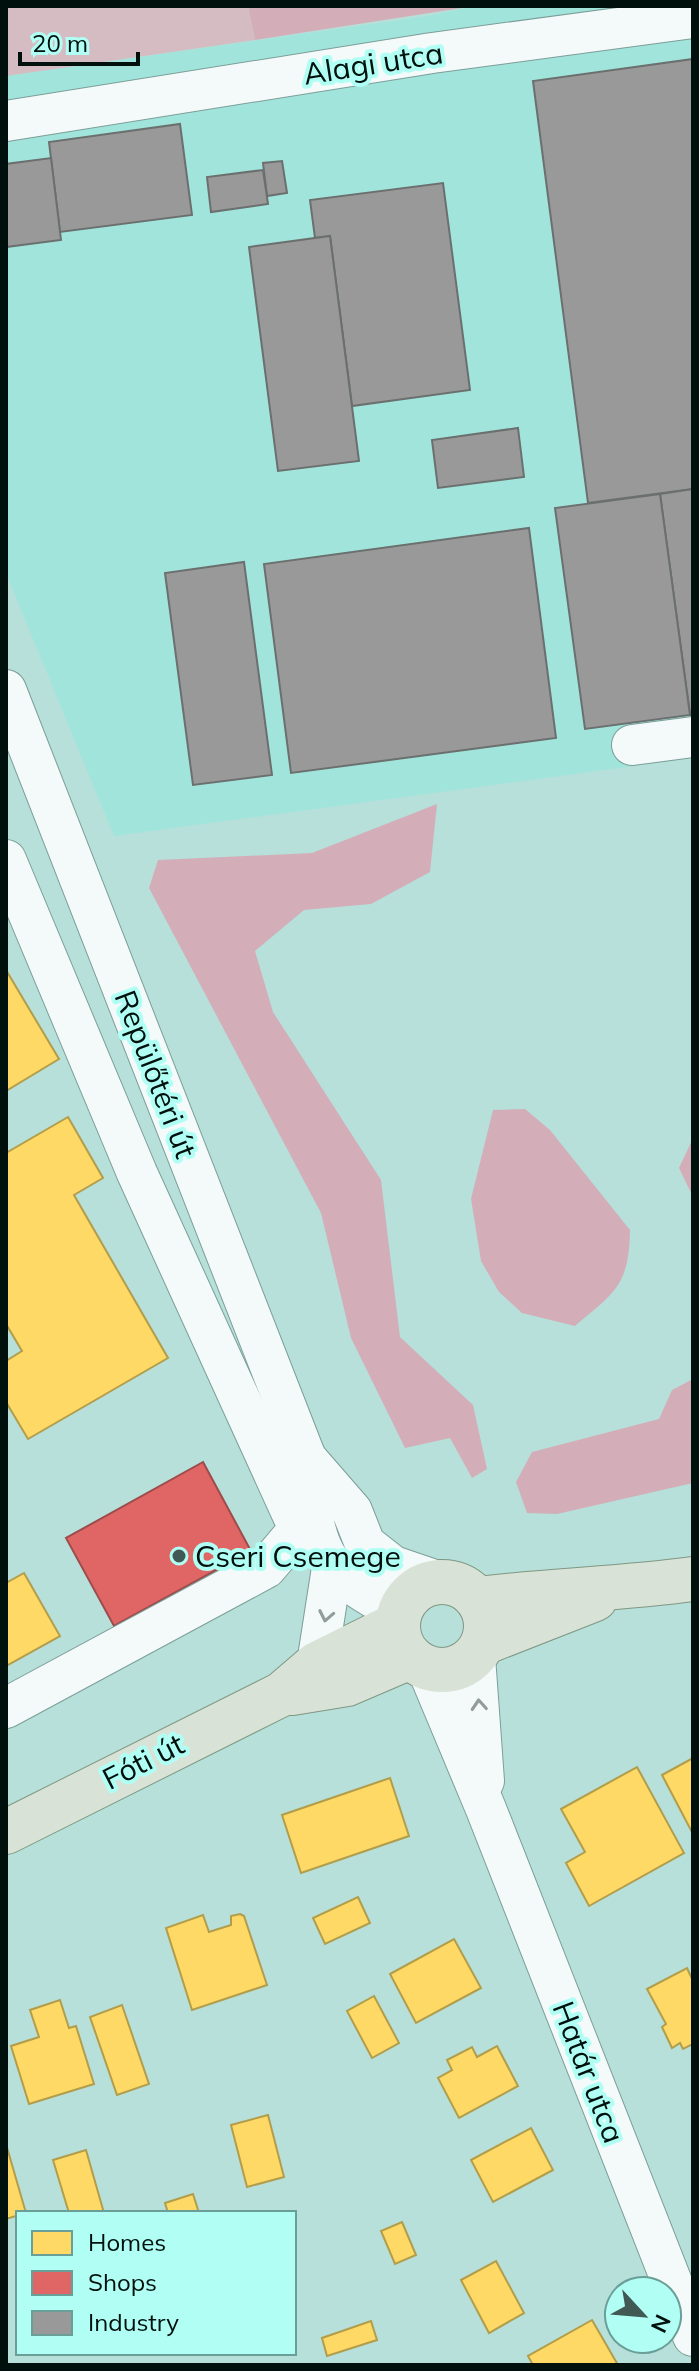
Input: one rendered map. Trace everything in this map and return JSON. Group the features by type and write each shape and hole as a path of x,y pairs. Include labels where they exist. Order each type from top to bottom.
{"main road":[{"name":"Fóti út","path":"409,1640 409,1597 423,1586 459,1591 615,1590 693,1579"},
{"name":"Fóti út","path":"6,1832 282,1694 317,1664 409,1640 452,1669 479,1650 615,1590"},
{"path":"459,1591 487,1628 479,1650"},
{"name":"Fóti út","path":"282,1694 347,1684 409,1640"}],"street":[{"name":"Alagi utca","path":"6,121 432,53 693,18"},
{"name":"Repülőtéri út","path":"6,690 306,1458 312,1525 332,1568 409,1640"},
{"path":"632,745 693,737"},
{"path":"6,860 137,1173 299,1529 266,1568 6,1708"},
{"name":"Repülőtéri út","path":"306,1458 352,1511 365,1544 393,1566 459,1591"},
{"path":"317,1664 332,1568"},
{"name":"Határ utca","path":"409,1640 486,1809 693,2336"},
{"name":"Határ utca","path":"479,1650 486,1809"}],"shaded area":[{"path":"6,6 248,6 255,40 6,76"},
{"path":"248,6 475,6 255,40"},
{"path":"475,6 693,6 693,758 114,836 6,573 6,76 428,16"},
{"path":"437,804 430,872 371,904 304,910 255,951 273,1012 381,1180 400,1337 473,1405 487,1469 472,1478 450,1438 405,1448 351,1338 321,1213 149,888 158,860 312,853"},
{"path":"525,1109 550,1130 630,1230 623,1276 610,1295 575,1326 522,1313 499,1292 481,1261 471,1199 493,1110"},
{"path":"693,1138 693,1197 679,1168"},
{"path":"693,1379 693,1483 557,1514 527,1513 516,1482 532,1452 659,1419 672,1390"}],"building: Homes":[{"path":"6,970 59,1059 6,1091"},
{"path":"68,1117 103,1178 74,1195 168,1358 28,1439 6,1402 6,1361 22,1351 6,1324 6,1153"},
{"path":"24,1573 60,1636 6,1666 6,1583"},
{"path":"693,1758 693,1834 662,1775"},
{"path":"637,1767 684,1853 589,1906 566,1863 585,1852 561,1809"},
{"path":"390,1778 409,1836 301,1873 282,1815"},
{"path":"358,1897 370,1923 325,1944 313,1918"},
{"path":"203,1915 209,1932 231,1925 231,1916 244,1916 267,1985 192,2010 166,1928"},
{"path":"454,1939 481,1988 416,2023 390,1974"},
{"path":"687,1968 693,1981 693,2044 683,2049 680,2043 672,2048 662,2027 666,2024 647,1989"},
{"path":"374,1996 399,2043 372,2058 347,2011"},
{"path":"60,2000 69,2028 76,2026 94,2084 29,2104 11,2046 39,2037 30,2010"},
{"path":"122,2005 149,2084 117,2095 90,2017"},
{"path":"497,2046 518,2086 459,2118 438,2078 452,2070 447,2060 472,2047 477,2057"},
{"path":"268,2115 284,2177 247,2187 231,2125"},
{"path":"531,2128 553,2170 493,2202 471,2160"},
{"path":"6,2144 25,2211 16,2211 16,2216 6,2219"},
{"path":"86,2150 103,2211 68,2211 53,2160"},
{"path":"193,2194 198,2211 167,2211 165,2203"},
{"path":"402,2222 416,2255 395,2264 381,2231"},
{"path":"496,2261 524,2313 489,2333 461,2280"},
{"path":"592,2320 603,2339 603,2355 612,2355 618,2365 533,2365 528,2356"},
{"path":"371,2321 377,2340 327,2356 322,2338"}],"building: Shops":[{"path":"203,1462 251,1551 114,1626 66,1538"}],"building: Industry":[{"path":"693,59 693,489 588,503 533,81"},
{"path":"180,124 192,215 60,232 49,142"},
{"path":"51,158 61,240 6,247 6,164"},
{"path":"282,161 287,193 267,196 263,163"},
{"path":"263,170 268,204 211,212 207,177"},
{"path":"443,183 470,390 352,406 330,236 315,238 310,200"},
{"path":"330,236 359,461 278,471 249,247"},
{"path":"518,428 524,477 438,488 432,440"},
{"path":"693,489 693,715 690,715 660,494"},
{"path":"660,494 690,715 585,729 555,508"},
{"path":"529,528 556,738 291,773 264,564"},
{"path":"244,562 272,775 193,785 165,573"}],"place":[{"name":"Cseri Csemege","path":"179,1556"}]}
